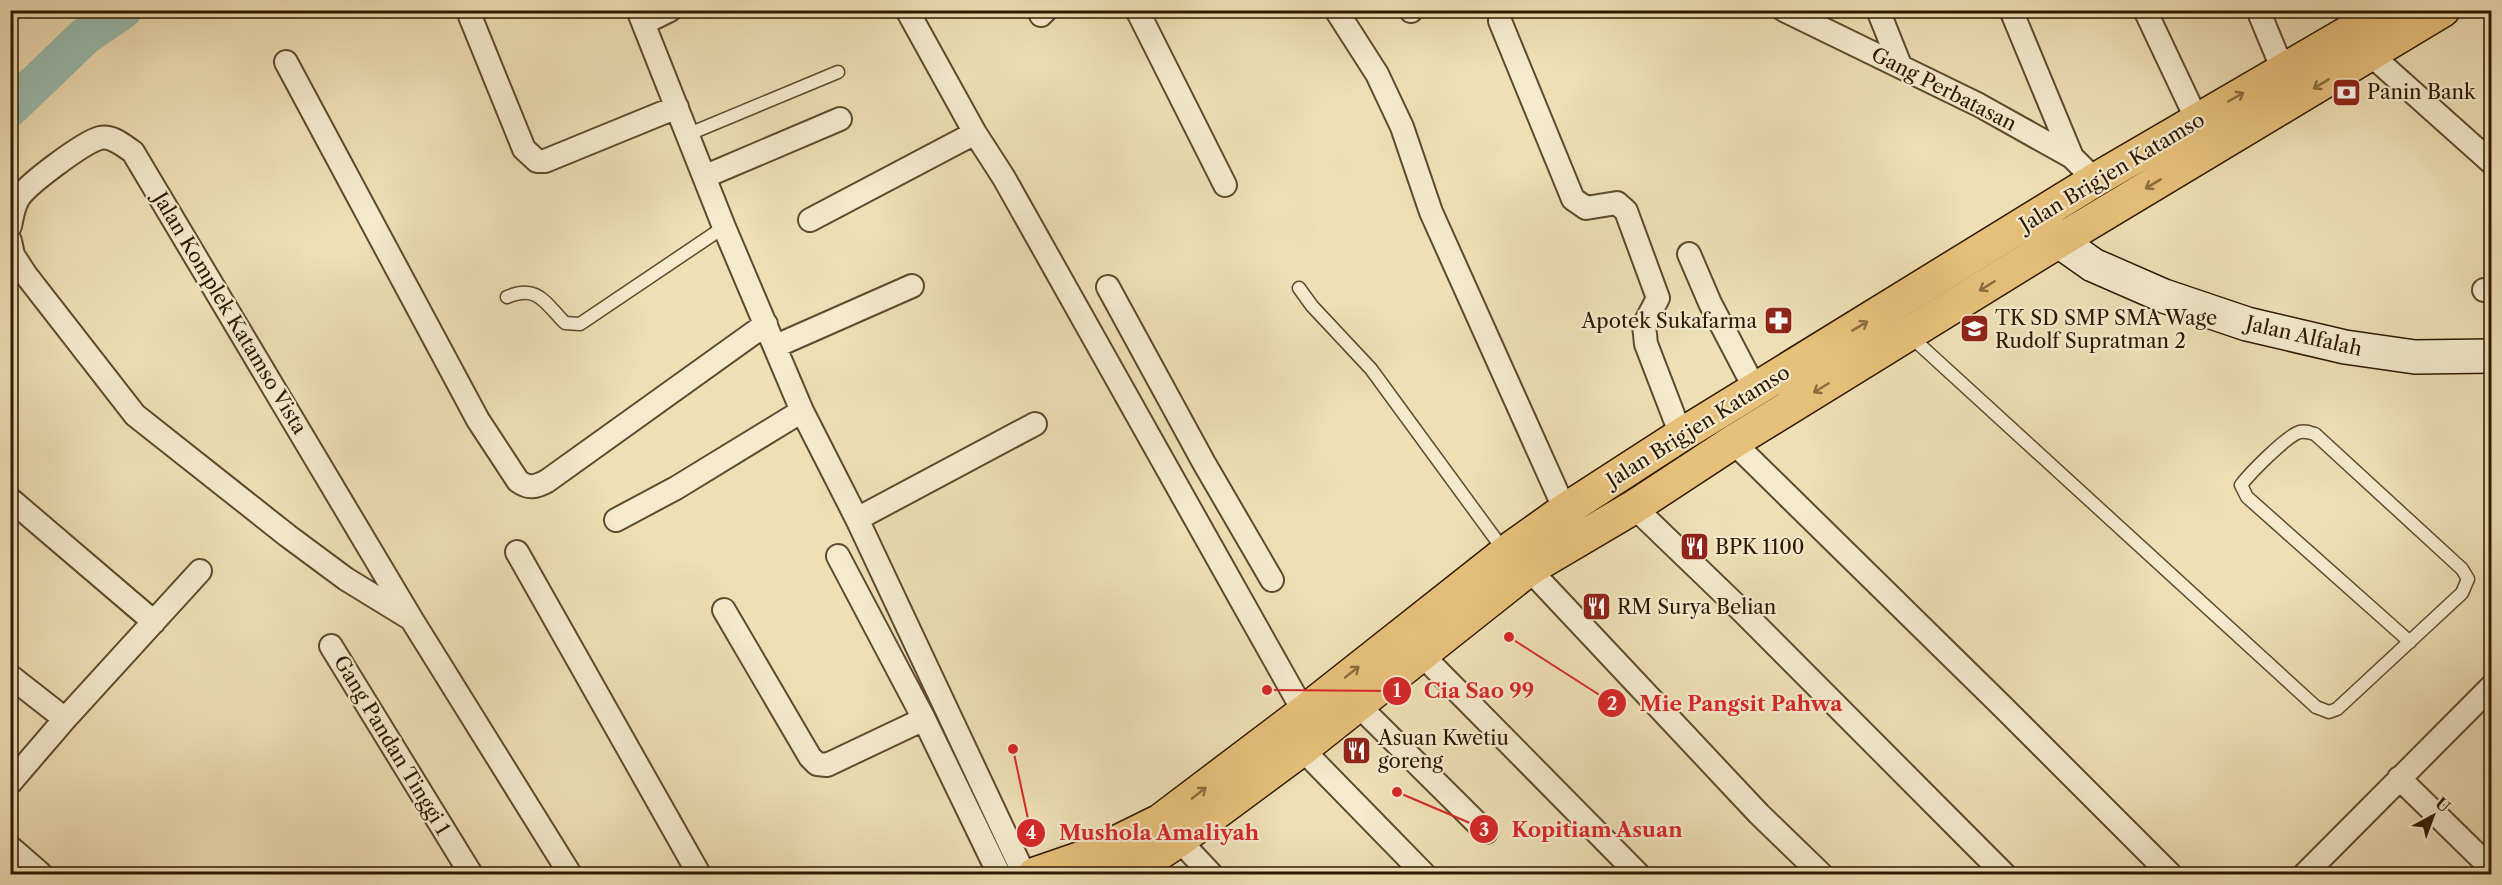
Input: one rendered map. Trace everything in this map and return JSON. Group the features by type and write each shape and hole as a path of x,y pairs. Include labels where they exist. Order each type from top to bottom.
{"main road":[{"name":"Jalan Brigjen Katamso","path":"1035,874 1094,854 1160,821 1304,712 1443,619 1517,561 1565,510 1755,389 2095,180 2283,70 2370,25 2443,10"},
{"name":"Jalan Brigjen Katamso","path":"1517,561 1634,507 1733,442 2059,241 2370,25"},
{"name":"Jalan Brigjen Katamso","path":"1119,874 1152,858 1179,840 1302,749 1420,653 1443,619"}],"street":[{"path":"670,10 641,17 706,176 724,227 802,411 857,519 1024,874"},
{"path":"907,10 1304,712"},
{"path":"1137,10 1224,185"},
{"path":"1336,10 1377,74 1402,127 1431,212 1565,510"},
{"path":"1878,10 1900,65"},
{"path":"2011,10 2072,157"},
{"path":"2145,10 2197,120"},
{"path":"2258,10 2283,70"},
{"name":"Gang Perbatasan","path":"1796,13 1900,65 2072,157 2095,180"},
{"path":"470,16 524,149 537,160 545,161 677,107"},
{"path":"1500,21 1572,200 1586,208 1617,203 1626,211 1658,298 1644,325 1646,344 1682,435"},
{"path":"2370,25 2492,163"},
{"path":"286,62 478,420 518,482 526,487 536,487 547,481 766,324"},
{"path":"706,176 840,118"},
{"path":"810,220 975,133"},
{"name":"Jalan Komplek Katamso Vista","path":"10,226 18,198 30,185 82,147 101,138 115,140 134,152 412,620 570,874"},
{"name":"Jalan Alfalah","path":"2038,216 2059,241 2093,265 2164,296 2247,324 2344,347 2415,357 2492,356"},
{"name":"Jalan Komplek Katamso Vista","path":"10,242 13,255 26,275 135,415 313,555 346,579 412,620"},
{"path":"1689,254 1710,303 1755,389"},
{"path":"776,346 912,286"},
{"path":"1108,287 1204,463 1272,580"},
{"path":"616,520 676,488 802,411"},
{"path":"857,519 1035,424"},
{"path":"1733,442 1997,700 2170,874"},
{"path":"1175,481 1204,463"},
{"path":"10,499 154,622"},
{"path":"1634,507 1758,627 2004,874"},
{"path":"518,552 699,874"},
{"path":"838,556 924,719 999,874"},
{"path":"1517,561 1760,814 1821,874"},
{"path":"10,783 200,571"},
{"path":"724,610 810,757 817,764 826,765 924,719"},
{"name":"Gang Pandan Tinggi 1","path":"331,646 471,874"},
{"path":"1420,653 1638,874"},
{"path":"10,676 65,719"},
{"path":"2305,874 2492,686"},
{"path":"1357,705 1486,832"},
{"path":"1302,749 1424,874"},
{"path":"2399,778 2492,869"},
{"path":"1179,840 1211,874"},
{"path":"10,847 41,874"}],"lane":[{"path":"689,134 838,72"},
{"path":"507,297 520,292 537,295 565,323 580,324 724,227"},
{"path":"1299,288 1312,306 1371,369 1517,561"},
{"path":"1908,334 2316,707 2329,712 2337,709 2410,642 2462,593 2468,579 2462,569 2314,434 2307,431 2297,433 2251,472 2241,485 2247,497 2410,642"}],"waterway":[{"path":"10,108 85,36 123,10"}],"place":[{"name":"Panin Bank","path":"2346,92"},
{"name":"Apotek Sukafarma","path":"1778,321"},
{"name":"TK SD SMP SMA Wage Rudolf Supratman 2","path":"1974,329"},
{"name":"BPK 1100","path":"1694,547"},
{"name":"RM Surya Belian","path":"1596,607"},
{"name":"Mie Pangsit Pahwa","path":"1509,637"},
{"name":"Cia Sao 99","path":"1267,690"},
{"name":"Mushola Amaliyah","path":"1013,749"},
{"name":"Asuan Kwetiu goreng","path":"1357,750"},
{"name":"Kopitiam Asuan","path":"1397,792"}]}
